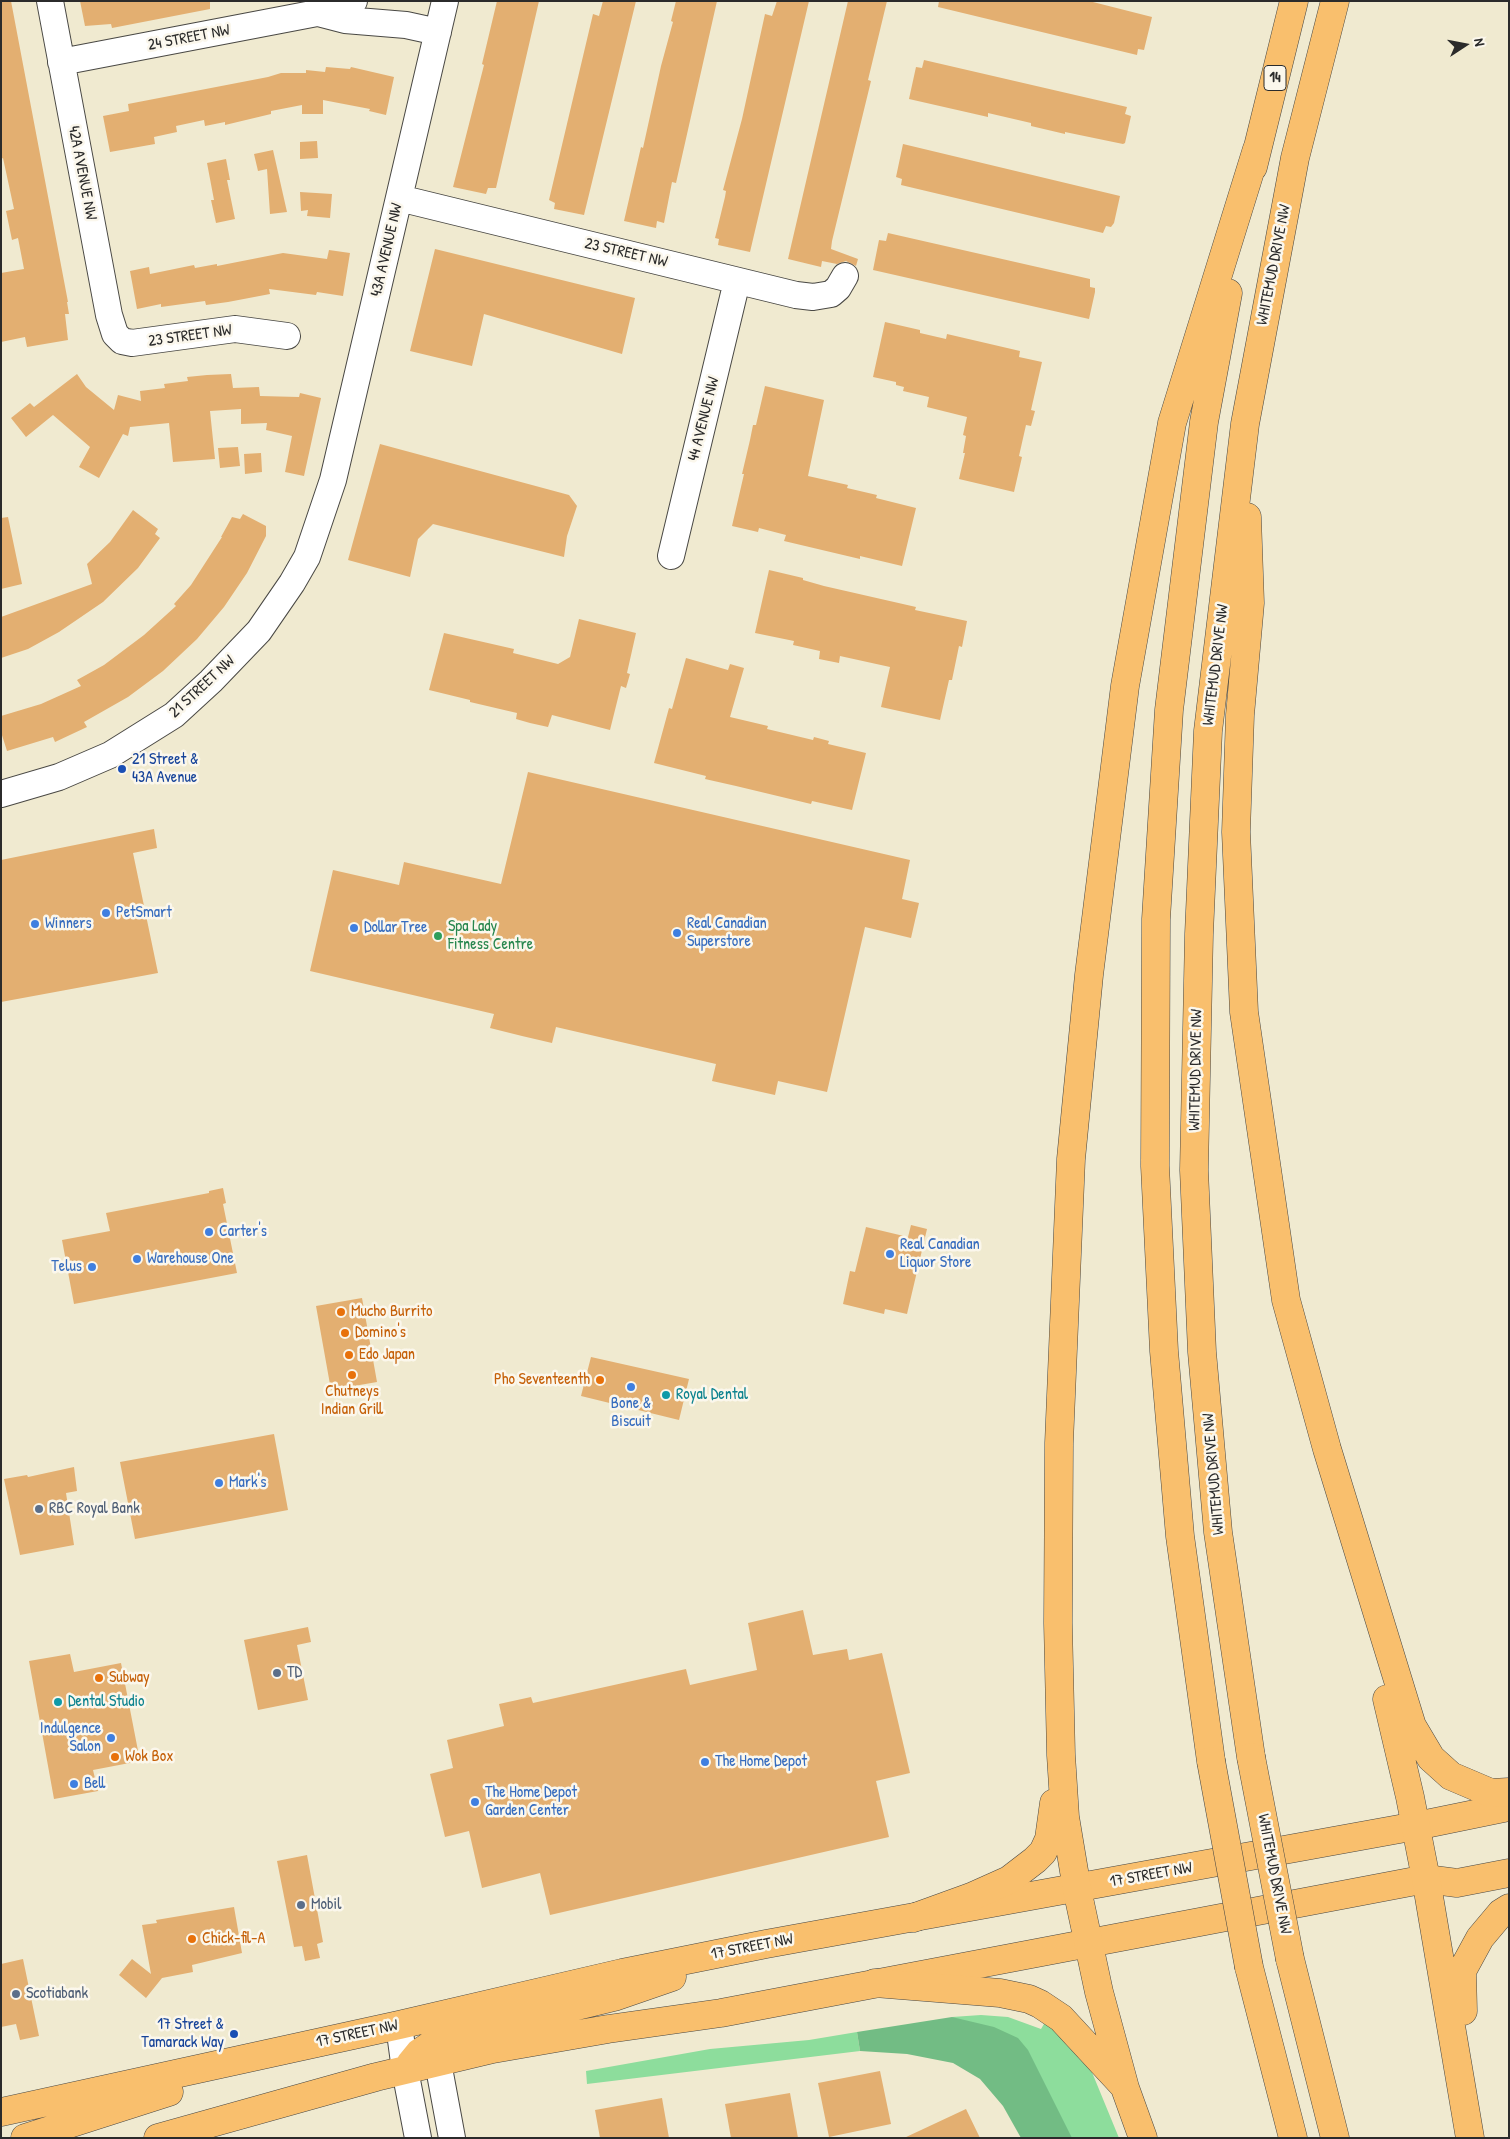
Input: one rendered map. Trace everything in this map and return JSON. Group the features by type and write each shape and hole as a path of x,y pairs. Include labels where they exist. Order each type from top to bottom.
{"main road":[{"name":"WHITEMUD DRIVE NW","path":"1335,1 1295,158 1244,424 1208,732 1199,934 1194,1170 1202,1352 1218,1532 1251,1757 1290,1959 1335,2138"},
{"name":"14","path":"1257,149 1294,4"},
{"path":"1143,2138 1125,2088 1099,1992 1076,1889 1065,1817 1061,1755 1058,1623 1059,1462 1071,1159 1099,889 1125,686 1172,423 1257,149"},
{"path":"1257,149 1204,422 1169,710 1156,919 1155,1166 1164,1351 1180,1536 1211,1761 1249,1967 1294,2138"},
{"path":"1244,424 1250,603 1240,715 1236,832 1244,1012 1286,1300 1327,1449 1412,1726 1431,1758 1450,1776 1492,1792 1509,1792"},
{"path":"1327,1449 1416,1826 1469,2128"},
{"path":"913,1918 971,1897 1009,1880 1043,1852 1049,1840 1061,1755"},
{"name":"17 STREET NW","path":"434,2041 614,1997 766,1944 1076,1889 1509,1807"},
{"name":"17 STREET NW","path":"1,2112 95,2093 399,2025 434,2041 530,2042 608,2028 721,2013 1426,1879 1457,1883 1509,1873"},
{"path":"1469,2128 1462,1971 1480,1938 1501,1913 1509,1908"},
{"path":"875,1983 1000,1993 1029,1998 1061,2018 1125,2088"},
{"path":"158,2138 405,2070 434,2041"},
{"path":"25,2138 158,2096 286,2049"}],"street":[{"name":"42A AVENUE NW","path":"50,1 108,315 115,334 122,341"},
{"name":"24 STREET NW","path":"61,62 318,13 354,1"},
{"name":"43A AVENUE NW","path":"328,499 446,1"},
{"name":"24 STREET NW","path":"318,13 345,20 406,26 438,32"},
{"name":"23 STREET NW","path":"399,198 796,294 823,297 831,294 838,288 845,276"},
{"name":"44 AVENUE NW","path":"670,556 737,280"},
{"name":"23 STREET NW","path":"122,341 144,343 213,330 235,329 287,336"},
{"name":"21 STREET NW","path":"1,794 59,777 110,756 174,715 211,681 259,631 292,584 307,556 328,499"},
{"path":"399,2025 405,2070 418,2138"},
{"path":"434,2041 452,2138"}],"green space":[{"path":"981,2015 1008,2017 1041,2029 1047,2019 1089,2065 1119,2138 1071,2138 952,2017"},
{"path":"952,2017 994,2027 1018,2038 1028,2050 1072,2138 1021,2138 1003,2106 980,2079 953,2063 907,2054 860,2051 857,2032"},
{"path":"857,2032 860,2051 587,2084 586,2071 710,2049 809,2040"}],"building":[{"path":"1,1 11,1 69,314 65,314 68,340 27,347 25,337 1,342 1,273 24,269 18,238 12,240 6,211 14,209 3,158 1,159"},
{"path":"80,1 210,1 210,9 112,28 111,24 85,26"},
{"path":"497,1 539,1 496,188 488,188 486,194 453,187 484,65 482,64"},
{"path":"603,1 636,1 584,215 554,209 555,203 549,200 593,14 599,16"},
{"path":"676,1 717,1 676,183 672,182 664,223 657,221 656,228 624,221 673,22 671,21"},
{"path":"777,1 809,1 750,252 718,245 719,239 715,238 726,191 723,190 742,119 765,14 772,16"},
{"path":"848,1 887,1 868,80 871,81 831,249 858,259 856,266 846,261 837,264 822,261 821,267 788,259"},
{"path":"939,1 1089,1 1152,17 1144,50 1138,49 1137,55 938,7"},
{"path":"924,60 1127,107 1125,114 1131,116 1125,143 1065,132 1065,134 1031,126 1031,123 988,113 988,117 909,99 916,67 922,68"},
{"path":"326,67 350,69 351,67 394,77 386,115 369,111 370,109 323,100 323,114 302,114 302,105 271,111 271,114 225,125 225,122 205,126 204,120 176,126 177,132 154,137 155,144 110,152 103,116 129,111 128,104 281,73 306,73 306,70 325,72"},
{"path":"317,141 318,158 300,159 300,142"},
{"path":"903,144 1120,196 1114,223 1111,227 1106,226 1103,233 901,185 902,179 896,177"},
{"path":"273,150 287,212 270,214 267,169 258,171 254,154"},
{"path":"226,159 230,180 227,180 235,219 216,223 211,200 214,200 207,163"},
{"path":"300,192 332,194 330,218 307,216 308,210 301,211"},
{"path":"888,233 1090,279 1090,287 1095,288 1095,292 1089,319 873,270 879,240 886,241"},
{"path":"435,249 635,298 622,354 484,314 472,366 410,351"},
{"path":"329,250 350,253 343,296 317,292 316,295 269,289 270,294 228,302 206,305 205,301 161,307 161,304 137,309 130,271 149,267 150,274 194,265 195,268 217,264 217,266 283,253 327,259"},
{"path":"885,322 920,330 920,333 946,339 947,334 1020,351 1019,357 1042,362 1031,410 1035,411 1031,426 1026,425 1019,456 1022,457 1014,492 959,479 965,453 963,453 966,436 963,435 967,417 927,407 929,397 903,391 904,387 896,385 896,382 873,377"},
{"path":"77,374 86,387 114,410 118,395 141,401 140,391 165,388 164,384 188,381 187,377 207,375 231,374 233,388 259,387 260,396 299,397 300,393 321,398 304,476 285,472 292,436 266,430 267,423 241,424 241,409 210,411 215,459 173,462 169,423 130,427 128,436 123,434 99,478 79,467 90,447 53,415 26,437 11,418 30,403 34,407"},
{"path":"765,386 824,400 808,476 848,485 847,488 877,495 876,498 916,508 902,566 860,556 860,559 784,541 786,535 759,528 758,532 732,526 753,425 756,425"},
{"path":"380,444 569,495 577,506 567,536 564,557 433,524 418,539 410,577 348,560"},
{"path":"238,447 240,466 220,468 218,448"},
{"path":"261,453 262,472 245,474 244,454"},
{"path":"133,510 158,529 155,534 160,538 138,568 103,602 59,632 28,649 1,658 1,617 92,584 87,564 110,542"},
{"path":"243,514 266,526 266,536 247,573 224,607 197,639 163,671 128,697 84,722 87,727 55,742 53,737 7,751 1,732 1,716 41,704 81,686 77,680 104,665 144,635 176,606 174,604 191,585 222,537 232,517 240,519"},
{"path":"8,517 22,584 1,589 1,518"},
{"path":"769,570 803,578 803,580 824,586 916,607 915,610 967,621 962,647 959,646 952,680 949,680 940,720 881,707 890,667 840,656 839,663 819,659 820,651 793,645 794,641 755,633"},
{"path":"579,619 636,633 627,673 630,674 626,688 621,686 610,730 552,715 548,727 516,719 517,713 429,690 444,633 514,649 513,653 558,664 570,657"},
{"path":"686,658 728,670 730,664 744,668 730,717 768,726 767,729 813,740 814,737 829,741 828,744 866,753 852,810 812,801 811,804 705,779 706,776 654,763 669,708 672,709"},
{"name":"Real Canadian Superstore","path":"528,772 910,860 902,899 919,903 911,938 865,927 827,1092 778,1081 775,1095 712,1081 716,1064 556,1027 552,1043 490,1028 494,1014 310,971 333,870 399,885 404,862 501,884"},
{"path":"154,829 157,848 133,853 158,973 1,1002 1,860"},
{"path":"223,1188 226,1203 223,1204 237,1273 74,1304 62,1240 110,1231 106,1213 209,1193 209,1191"},
{"name":"Real Canadian Liquor Store","path":"911,1225 927,1229 907,1314 885,1309 884,1314 843,1304 850,1271 855,1272 866,1227 908,1237"},
{"path":"362,1298 377,1382 331,1390 316,1306"},
{"path":"591,1357 689,1379 679,1420 581,1396"},
{"name":"Mark's","path":"274,1434 288,1510 135,1539 120,1462"},
{"name":"RBC Royal Bank","path":"74,1467 77,1491 66,1493 74,1545 20,1555 4,1479 27,1475 28,1477"},
{"name":"The Home Depot","path":"803,1610 813,1655 847,1649 849,1660 882,1653 910,1773 876,1781 889,1837 550,1915 540,1873 482,1888 469,1831 445,1837 430,1774 453,1768 447,1740 504,1726 499,1704 531,1697 533,1703 686,1669 690,1685 757,1670 748,1623"},
{"name":"TD","path":"308,1627 311,1642 297,1645 308,1700 258,1710 244,1640"},
{"path":"70,1654 74,1672 121,1663 140,1761 93,1770 98,1791 54,1799 29,1661"},
{"name":"Mobil","path":"307,1855 323,1942 317,1944 320,1958 305,1961 302,1946 294,1947 277,1861"},
{"name":"Chick-fil-A","path":"234,1907 242,1953 192,1965 193,1972 162,1978 146,1998 119,1975 132,1959 151,1974 142,1925 157,1923 156,1920"},
{"name":"Scotiabank","path":"23,1959 39,2036 20,2040 16,2024 1,2027 1,1964"},
{"path":"880,2071 891,2124 829,2137 818,2083"},
{"path":"790,2093 798,2138 731,2138 725,2104"},
{"path":"662,2098 669,2138 600,2138 595,2110"},
{"path":"966,2109 980,2138 904,2138"}],"place":[{"name":"21 Street & 43A Avenue","path":"122,769"},
{"name":"PetSmart","path":"106,913"},
{"name":"Winners","path":"35,924"},
{"name":"Dollar Tree","path":"354,928"},
{"name":"Real Canadian Superstore","path":"677,933"},
{"name":"Spa Lady Fitness Centre","path":"438,936"},
{"name":"Carter's","path":"209,1232"},
{"name":"Real Canadian Liquor Store","path":"890,1254"},
{"name":"Warehouse One","path":"137,1259"},
{"name":"Telus","path":"92,1267"},
{"name":"Mucho Burrito","path":"341,1312"},
{"name":"Domino's","path":"345,1333"},
{"name":"Edo Japan","path":"349,1355"},
{"name":"Chutneys Indian Grill","path":"352,1375"},
{"name":"Pho Seventeenth","path":"600,1380"},
{"name":"Bone & Biscuit","path":"631,1387"},
{"name":"Royal Dental","path":"666,1395"},
{"name":"Mark's","path":"219,1483"},
{"name":"RBC Royal Bank","path":"39,1509"},
{"name":"TD","path":"277,1673"},
{"name":"Subway","path":"99,1678"},
{"name":"Dental Studio","path":"58,1702"},
{"name":"Indulgence Salon","path":"111,1738"},
{"name":"Wok Box","path":"115,1757"},
{"name":"The Home Depot","path":"705,1762"},
{"name":"Bell","path":"74,1784"},
{"name":"The Home Depot Garden Center","path":"475,1802"},
{"name":"Mobil","path":"301,1905"},
{"name":"Chick-fil-A","path":"192,1939"},
{"name":"Scotiabank","path":"16,1994"},
{"name":"17 Street & Tamarack Way","path":"234,2034"}]}
